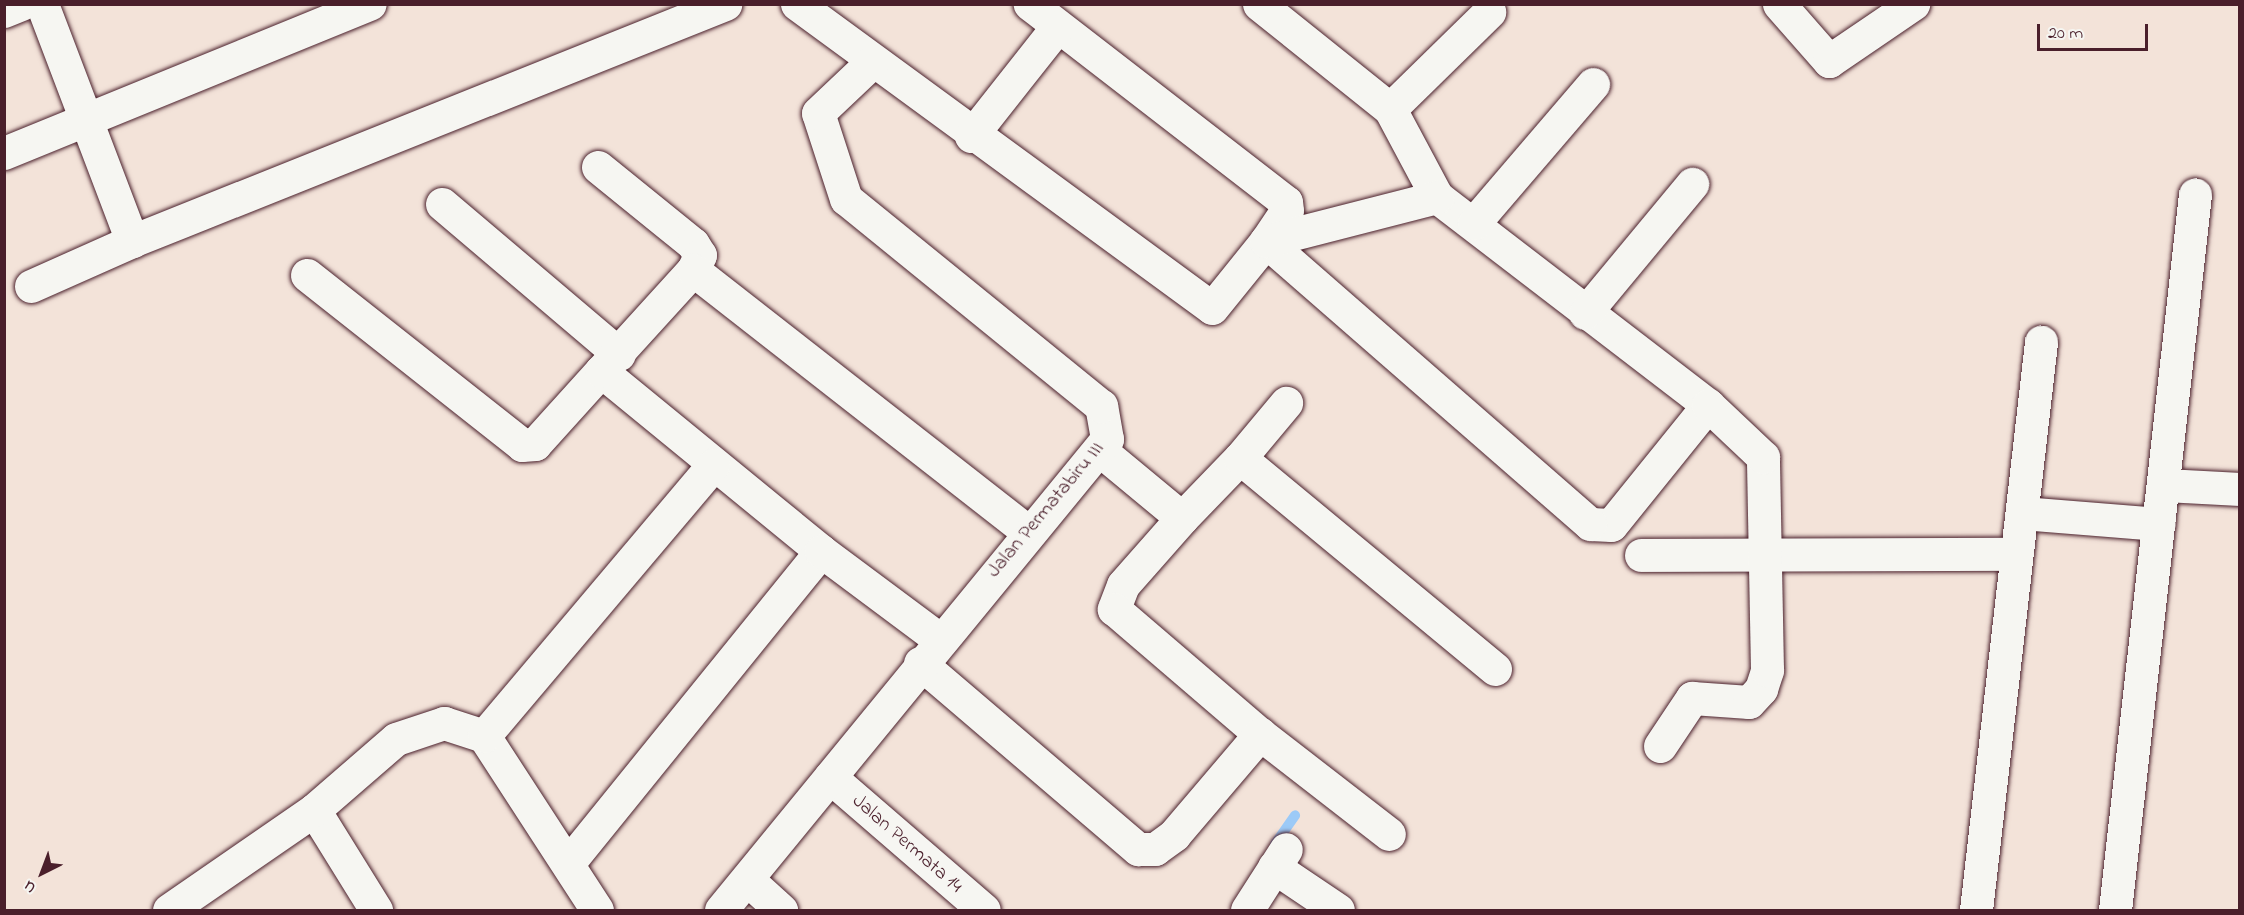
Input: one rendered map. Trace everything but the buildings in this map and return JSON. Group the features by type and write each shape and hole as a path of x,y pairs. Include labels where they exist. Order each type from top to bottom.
{"street":[{"path":"4,11 21,4"},
{"path":"42,4 132,242"},
{"path":"4,153 86,117 370,4"},
{"path":"31,286 132,242 725,4"},
{"path":"798,4 971,136 1206,307 1214,306 1266,241 1287,210 1286,202 1030,4"},
{"path":"1259,4 1390,109 1437,197 1474,223 1585,313 1708,405 1761,453 1767,559 1767,670 1761,689 1737,705 1692,698 1660,746"},
{"path":"1779,4 1829,61 1913,4"},
{"path":"1390,109 1488,7"},
{"path":"971,136 1057,27"},
{"name":"Jalan Permatabiru III","path":"721,910 748,880 1027,531 1101,451 1108,425 1101,406 846,199 818,114 873,61"},
{"path":"1474,223 1593,84"},
{"path":"307,275 522,445 535,444 693,270 700,255 693,244 598,167"},
{"path":"1585,313 1692,184"},
{"path":"2115,910 2165,485 2195,194"},
{"path":"1266,241 1437,197"},
{"path":"442,204 610,362 713,465 821,551 1146,850 1174,835 1260,734"},
{"path":"1266,241 1590,524 1611,525 1708,405"},
{"path":"693,270 1027,531"},
{"path":"1976,910 2014,554 2022,513 2041,342"},
{"path":"1286,403 1240,458 1182,518 1119,590 1114,609 1260,734 1389,834"},
{"path":"1101,451 1182,518"},
{"path":"1240,458 1495,669"},
{"path":"484,736 713,465"},
{"path":"2165,485 2240,489"},
{"path":"2022,513 2159,524"},
{"path":"570,861 821,551"},
{"path":"1641,555 1767,559 2014,554"},
{"path":"169,910 314,810 396,739 419,728 444,723 484,736 570,861 597,910"},
{"name":"Jalan Permata 14","path":"830,777 984,910"},
{"path":"314,810 376,910"},
{"path":"1247,910 1280,857 1338,910"},
{"path":"748,880 781,910"}],"waterway":[{"path":"1275,844 1295,815"}]}
